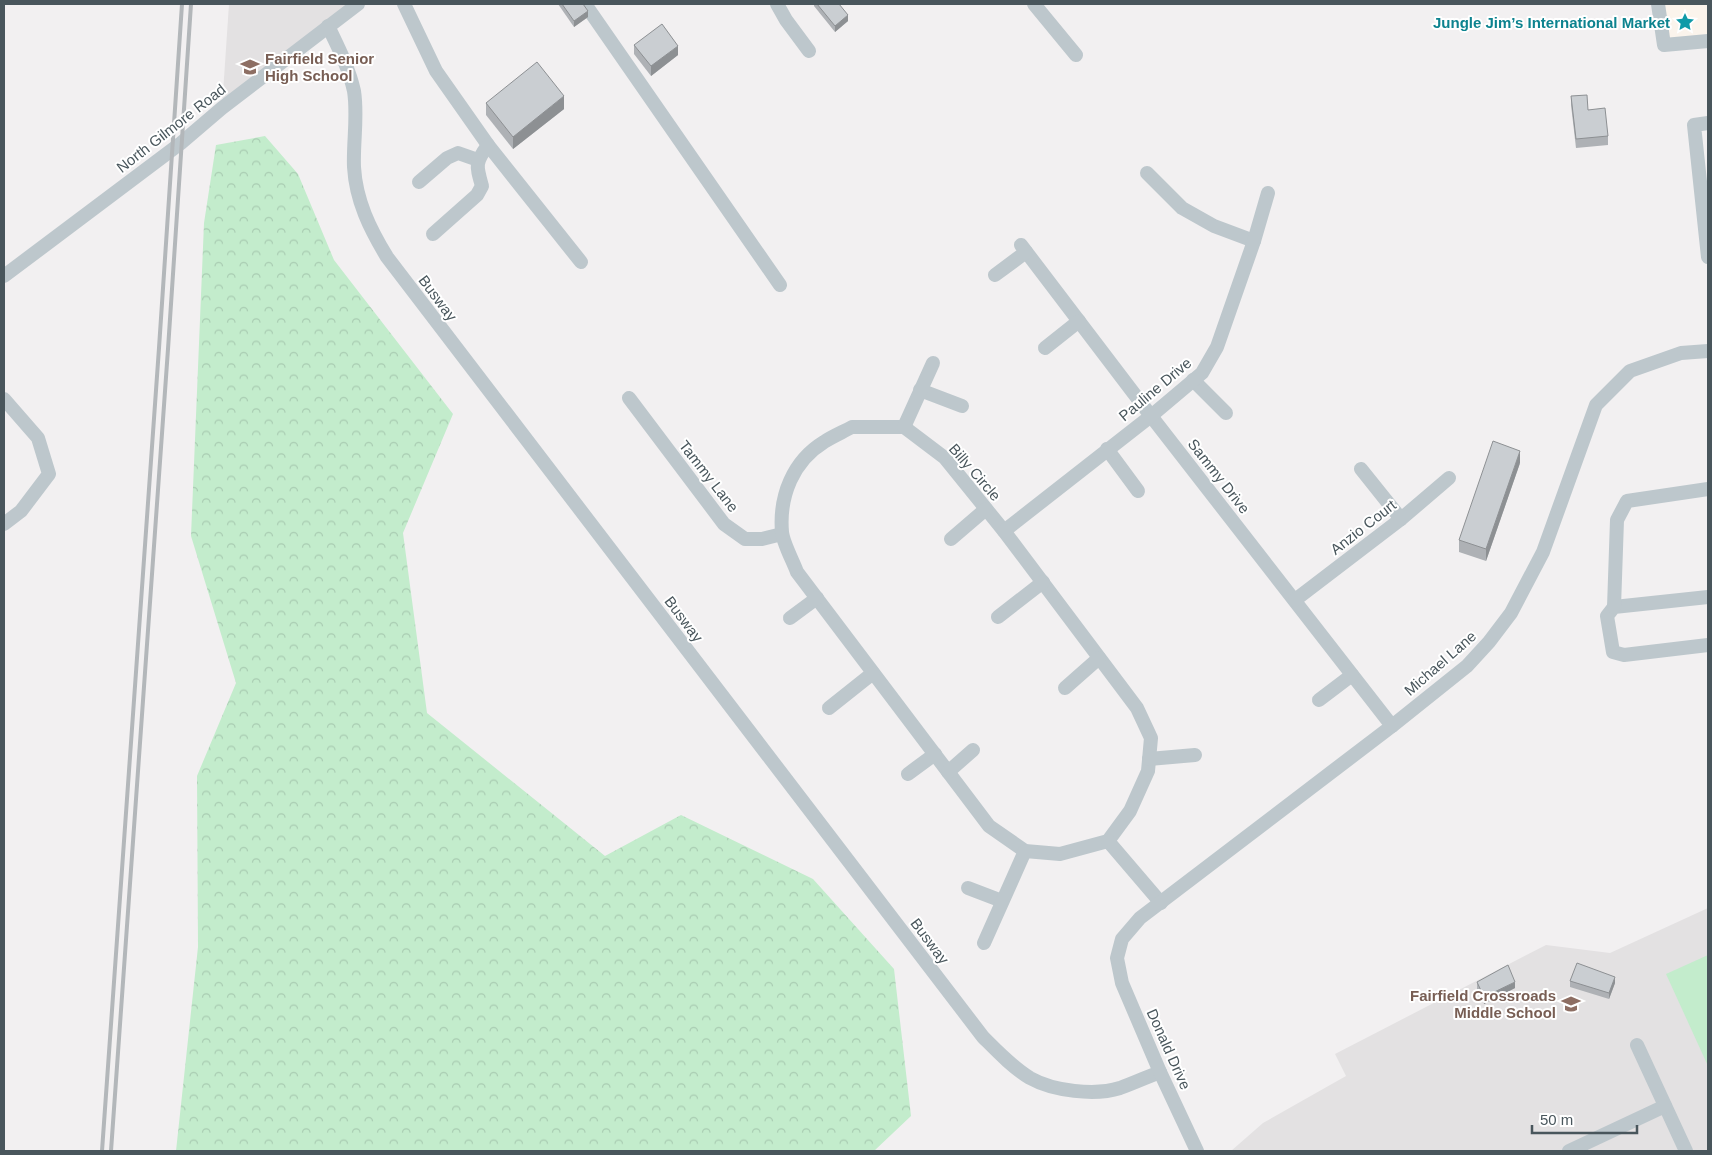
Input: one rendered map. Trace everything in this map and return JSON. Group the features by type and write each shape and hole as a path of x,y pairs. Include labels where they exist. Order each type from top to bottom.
{"street":[{"name":"North Gilmore Road","path":"4,276 181,143 358,4"},
{"path":"404,4 436,71 488,145 581,262"},
{"path":"585,4 780,285"},
{"path":"778,4 786,20 809,51"},
{"path":"1034,4 1076,55"},
{"path":"1658,4 1664,46 1708,41"},
{"name":"Busway","path":"328,26 349,74 354,91 356,110 354,167 356,186 370,230 387,256 983,1037 1009,1062 1030,1078 1058,1088 1088,1093 1111,1090 1160,1072"},
{"path":"1708,123 1694,125 1707,226 1708,257"},
{"path":"433,234 477,195 482,186 478,172 478,160 488,145"},
{"path":"419,182 447,158 458,153 478,160"},
{"path":"1147,172 1182,208 1214,226 1254,241"},
{"name":"Pauline Drive","path":"1004,531 1151,416 1202,373 1217,348 1268,194"},
{"name":"Sammy Drive","path":"995,274 1024,248 1151,416 1392,726"},
{"path":"1045,348 1079,322"},
{"name":"Michael Lane","path":"1117,958 1122,938 1140,918 1392,726 1467,666 1489,642 1511,612 1543,552 1596,404 1630,371 1681,353 1708,351"},
{"path":"933,363 904,428 852,427 823,442 802,460 791,478 783,497 782,534 797,572 989,826 1025,851 1060,854 1108,840 1160,903"},
{"path":"1193,380 1226,414"},
{"path":"920,390 962,406"},
{"name":"Tammy Lane","path":"629,398 724,524 745,539 762,539 782,534"},
{"path":"4,399 38,438 49,474 22,511 4,524"},
{"name":"Billy Circle","path":"904,428 945,458 1004,531 1137,708 1151,738 1148,771 1130,811 1108,840"},
{"path":"1107,449 1138,491"},
{"path":"1361,469 1400,518"},
{"name":"Anzio Court","path":"1295,600 1450,478"},
{"path":"1708,489 1627,501 1617,520 1614,607 1608,616 1612,652 1624,655 1708,645"},
{"path":"951,539 986,509"},
{"path":"998,617 1042,582"},
{"path":"1614,607 1708,596"},
{"path":"790,618 817,598"},
{"path":"1066,688 1100,658"},
{"path":"829,708 873,673"},
{"path":"1319,700 1352,675"},
{"path":"948,772 973,750"},
{"path":"908,774 934,754"},
{"path":"1150,759 1195,755"},
{"path":"984,943 1025,851"},
{"path":"968,888 1002,901"},
{"name":"Donald Drive","path":"1117,958 1122,983 1160,1072 1197,1151"},
{"path":"1636,1045 1686,1151"},
{"path":"1569,1151 1665,1106"}],"shaded area":[{"name":"Fairfield Senior High School","path":"229,4 358,4 222,108"},
{"name":"Jungle Jim’s International Market","path":"1658,4 1708,4 1708,41 1664,45"},
{"name":"Fairfield Crossroads Middle School","path":"1708,908 1708,1151 1231,1151 1263,1123 1346,1076 1335,1054 1546,945 1610,953"}],"green space":[{"path":"265,136 298,174 334,260 453,414 403,533 427,713 605,856 681,815 813,879 894,969 911,1116 874,1151 176,1151 198,947 197,776 236,683 191,536 204,223 216,145"},
{"path":"1708,955 1708,1066 1666,974"}],"building":[{"path":"562,4 583,4 588,11 574,21"},
{"path":"817,4 839,4 848,15 835,26"},
{"path":"662,24 678,46 651,66 634,45"},
{"path":"537,62 564,96 513,137 486,103"},
{"path":"1587,95 1588,110 1605,108 1608,136 1576,139 1571,96"},
{"path":"1493,441 1520,451 1486,549 1459,540"},
{"path":"1577,963 1615,977 1609,993 1570,981"},
{"path":"1508,965 1515,982 1484,997 1477,982"}],"railway":[{"path":"102,1151 182,4"},
{"path":"111,1151 191,4"}],"place":[{"name":"Jungle Jim’s International Market","path":"1685,22"},
{"name":"Fairfield Senior High School","path":"250,67"},
{"name":"Fairfield Crossroads Middle School","path":"1571,1004"}]}
